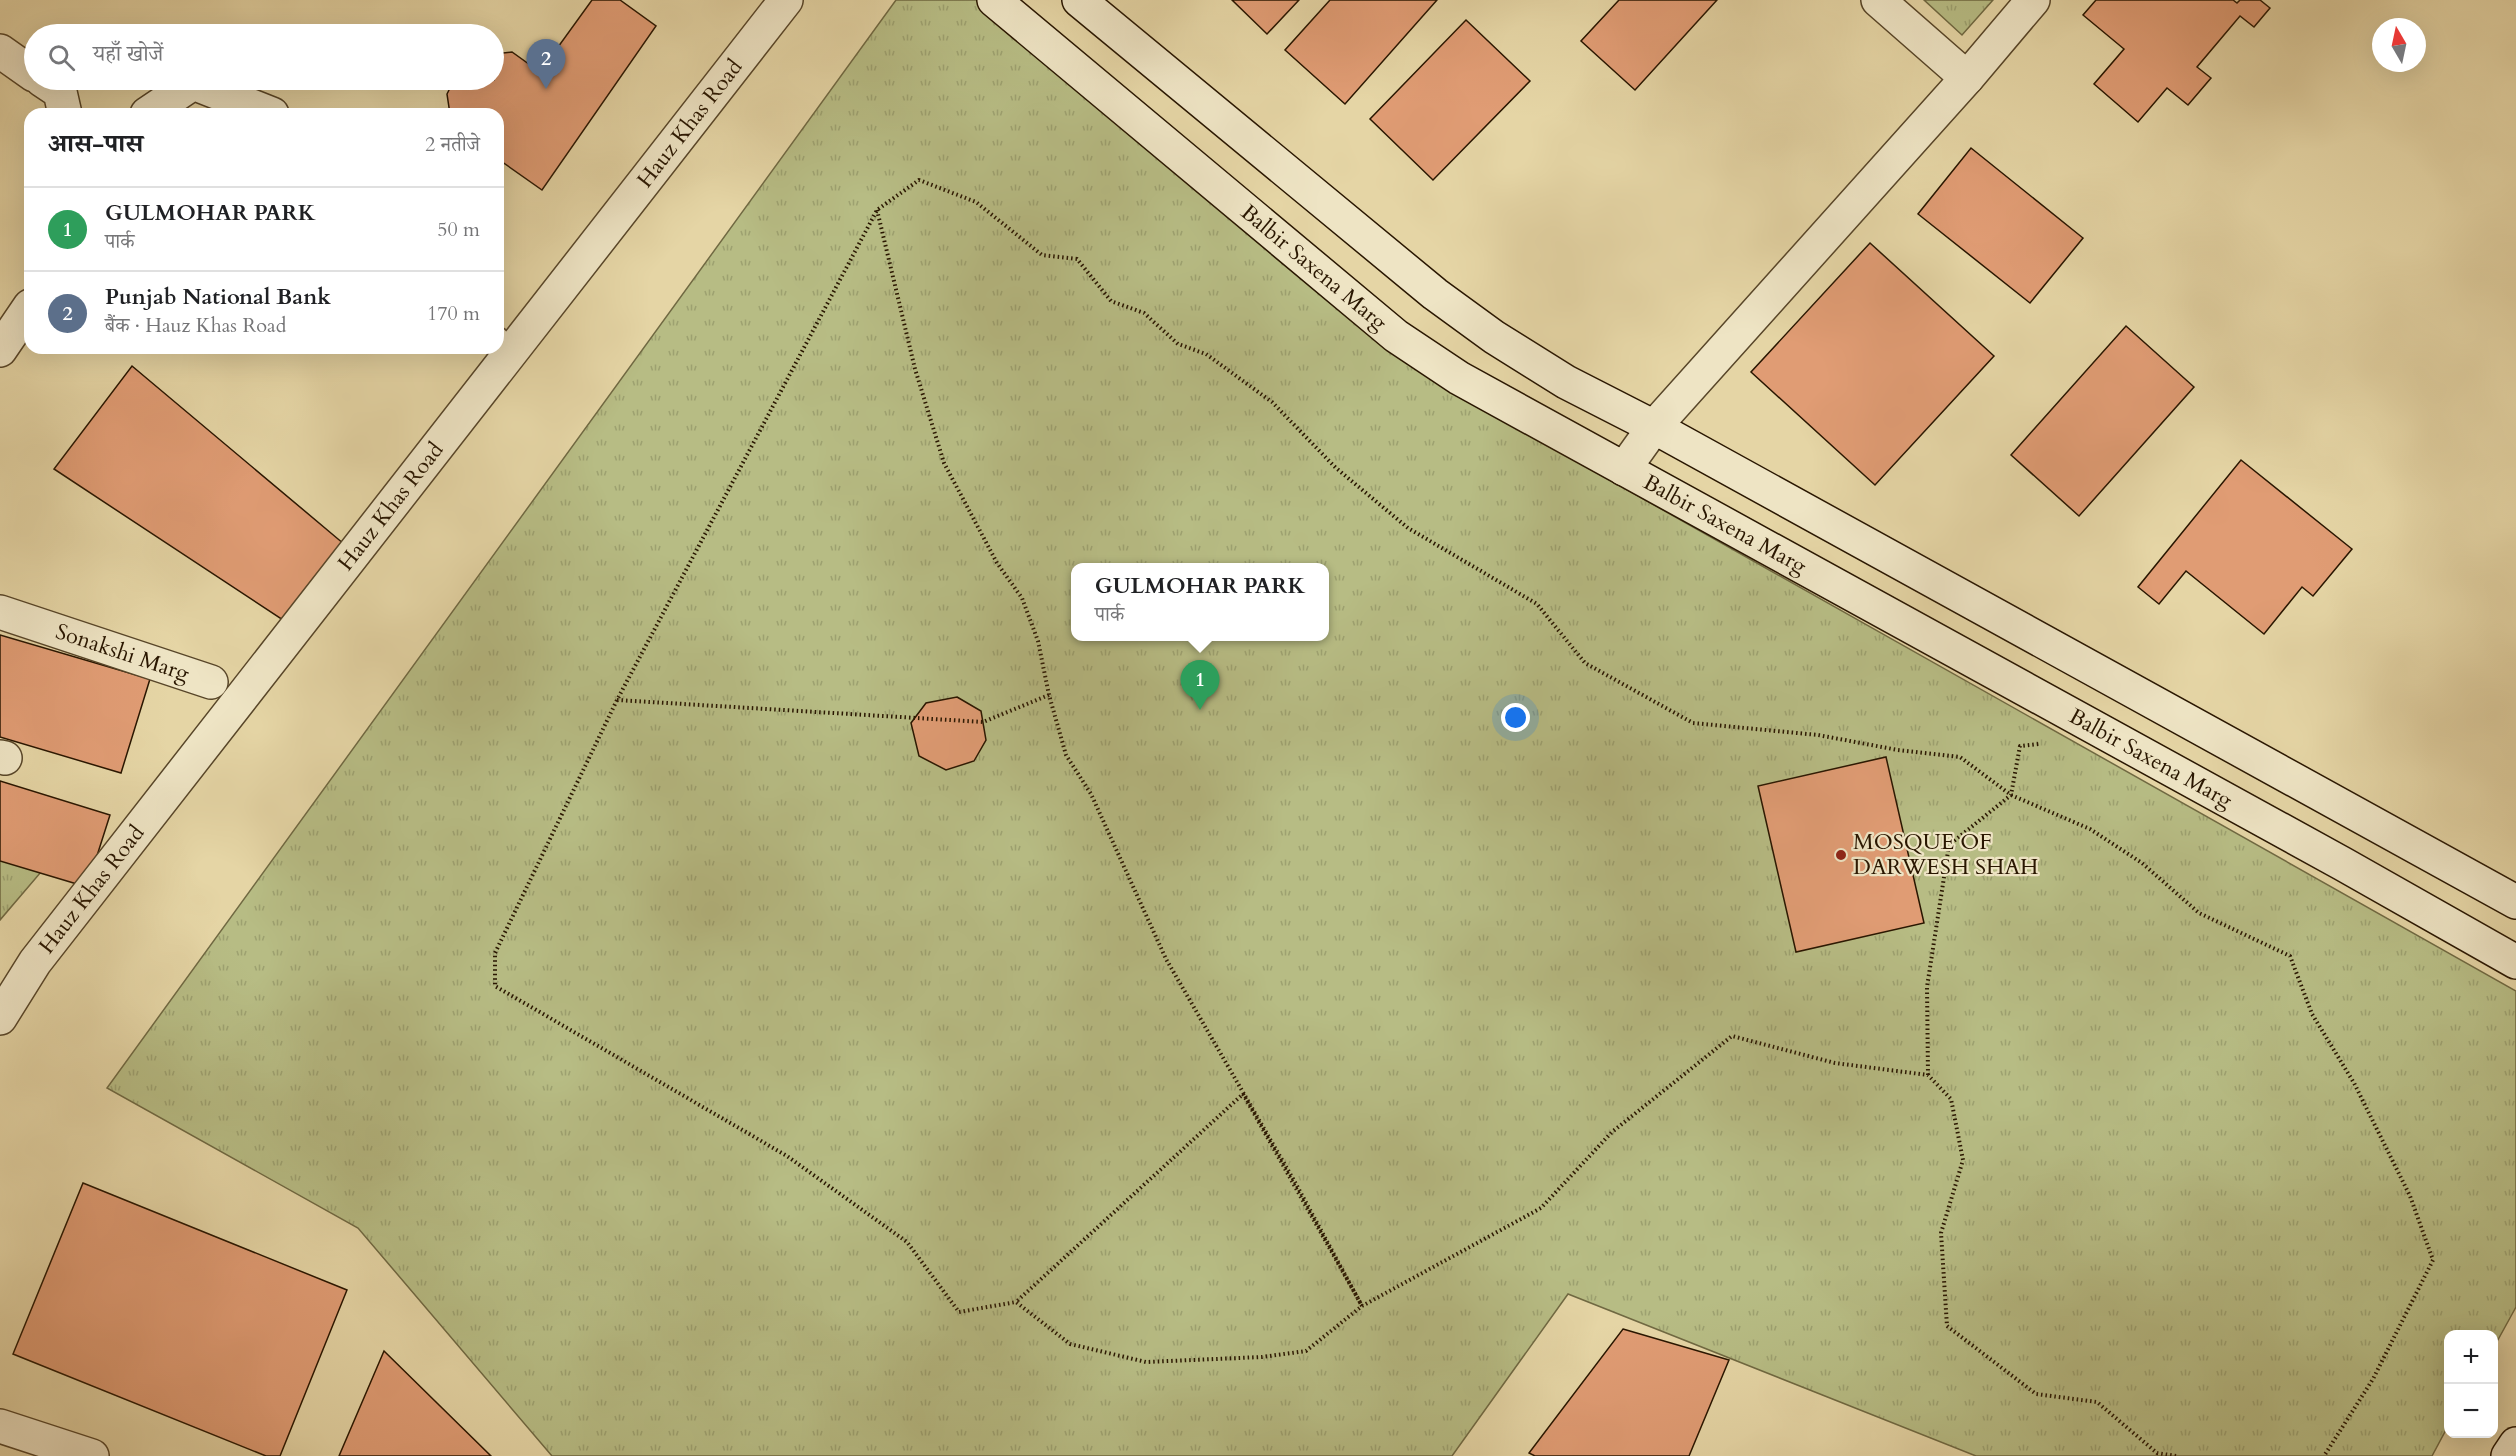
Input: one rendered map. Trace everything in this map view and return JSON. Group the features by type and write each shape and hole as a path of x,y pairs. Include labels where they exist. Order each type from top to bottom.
{"street":[{"name":"Hauz Khas Road","path":"506,344 786,0"},
{"name":"Balbir Saxena Marg","path":"994,0 1396,336 1460,378 2343,864 2516,962"},
{"path":"1079,0 1434,294 1494,337 1566,382 1654,428 2516,902"},
{"path":"1878,0 1966,78"},
{"path":"1624,469 1654,428 2033,0"},
{"path":"0,51 24,68"},
{"path":"57,90 60,92 64,108"},
{"path":"156,108 183,90"},
{"path":"211,90 257,108"},
{"path":"0,350 24,315"},
{"name":"Hauz Khas Road","path":"0,1017 35,962 245,692 498,354"},
{"name":"Sonakshi Marg","path":"0,612 211,682"},
{"path":"0,1426 92,1456"},
{"path":"2508,1456 2516,1444"}],"lane":[{"name":"Sonakshi Marg","path":"211,682 245,692"}],"path":[{"path":"1243,1094 1016,1302 959,1311 907,1242 787,1156 495,986 495,952 617,700 877,210 919,180 976,202 1042,255 1077,259 1111,302 1144,313 1178,344 1206,354 1272,402 1336,468 1408,528 1537,604 1586,663 1693,723 1818,735 1898,750 1960,757 2011,795 2090,829 2142,862 2199,913 2290,956 2312,1014 2354,1083 2410,1196 2433,1260 2373,1379 2324,1456"},
{"path":"877,210 915,369 944,463 997,563 1022,598 1038,641 1049,695 1066,755 1091,794 1166,959 1296,1184 1362,1306"},
{"path":"617,700 983,722 1049,695"},
{"path":"1928,1075 1927,987 1949,845 2011,795 2019,746 2040,744 2054,706"},
{"path":"1016,1302 1070,1344 1146,1362 1262,1358 1306,1351 1362,1306 1541,1208 1612,1132 1732,1036 1835,1063 1928,1075 1951,1098 1963,1160 1941,1233 1947,1326 2036,1394 2097,1402 2157,1452 2176,1456"}],"green space":[{"path":"896,0 983,0 1521,430 2516,991 2516,1307 2498,1340 2498,1330 2444,1330 2444,1434 2432,1456 1976,1456 1568,1294 1452,1456 552,1456 358,1228 107,1088"},
{"path":"1924,0 1993,0 1962,35"},
{"path":"0,851 47,865 0,920"}],"building":[{"path":"592,0 620,0 656,26 542,190 504,163 504,108 449,108 447,94 449,90 504,90 504,53 512,52 540,72"},
{"path":"1232,0 1299,0 1267,34"},
{"path":"1330,0 1437,0 1345,104 1285,50"},
{"path":"1619,0 1717,0 1635,90 1581,41"},
{"path":"2096,0 2233,0 2237,3 2240,0 2260,0 2270,8 2254,27 2240,16 2197,67 2211,78 2188,105 2167,88 2138,122 2094,84 2124,49 2083,15"},
{"path":"1466,20 1530,81 1433,180 1370,119"},
{"path":"1971,148 2083,238 2030,303 1918,214"},
{"path":"1870,243 1994,356 1875,485 1751,372"},
{"path":"2126,326 2194,387 2079,516 2011,455"},
{"path":"132,366 344,544 286,622 54,469"},
{"path":"2241,460 2352,549 2313,596 2302,587 2264,634 2186,571 2159,604 2138,587"},
{"path":"0,635 150,679 121,773 0,737"},
{"path":"957,697 981,711 986,740 974,761 946,770 919,756 911,723 926,703"},
{"name":"MOSQUE OF DARWESH SHAH","path":"1886,757 1924,923 1796,952 1758,786"},
{"path":"0,781 110,815 87,887 0,861"},
{"path":"83,1183 347,1290 280,1456 266,1456 13,1354"},
{"path":"1623,1329 1729,1360 1689,1456 1535,1456 1529,1453"},
{"path":"384,1351 491,1456 339,1456"}],"place":[{"name":"Punjab National Bank","path":"546,89"},
{"name":"GULMOHAR PARK","path":"1200,710"},
{"name":"MOSQUE OF DARWESH SHAH","path":"1841,855"}]}
